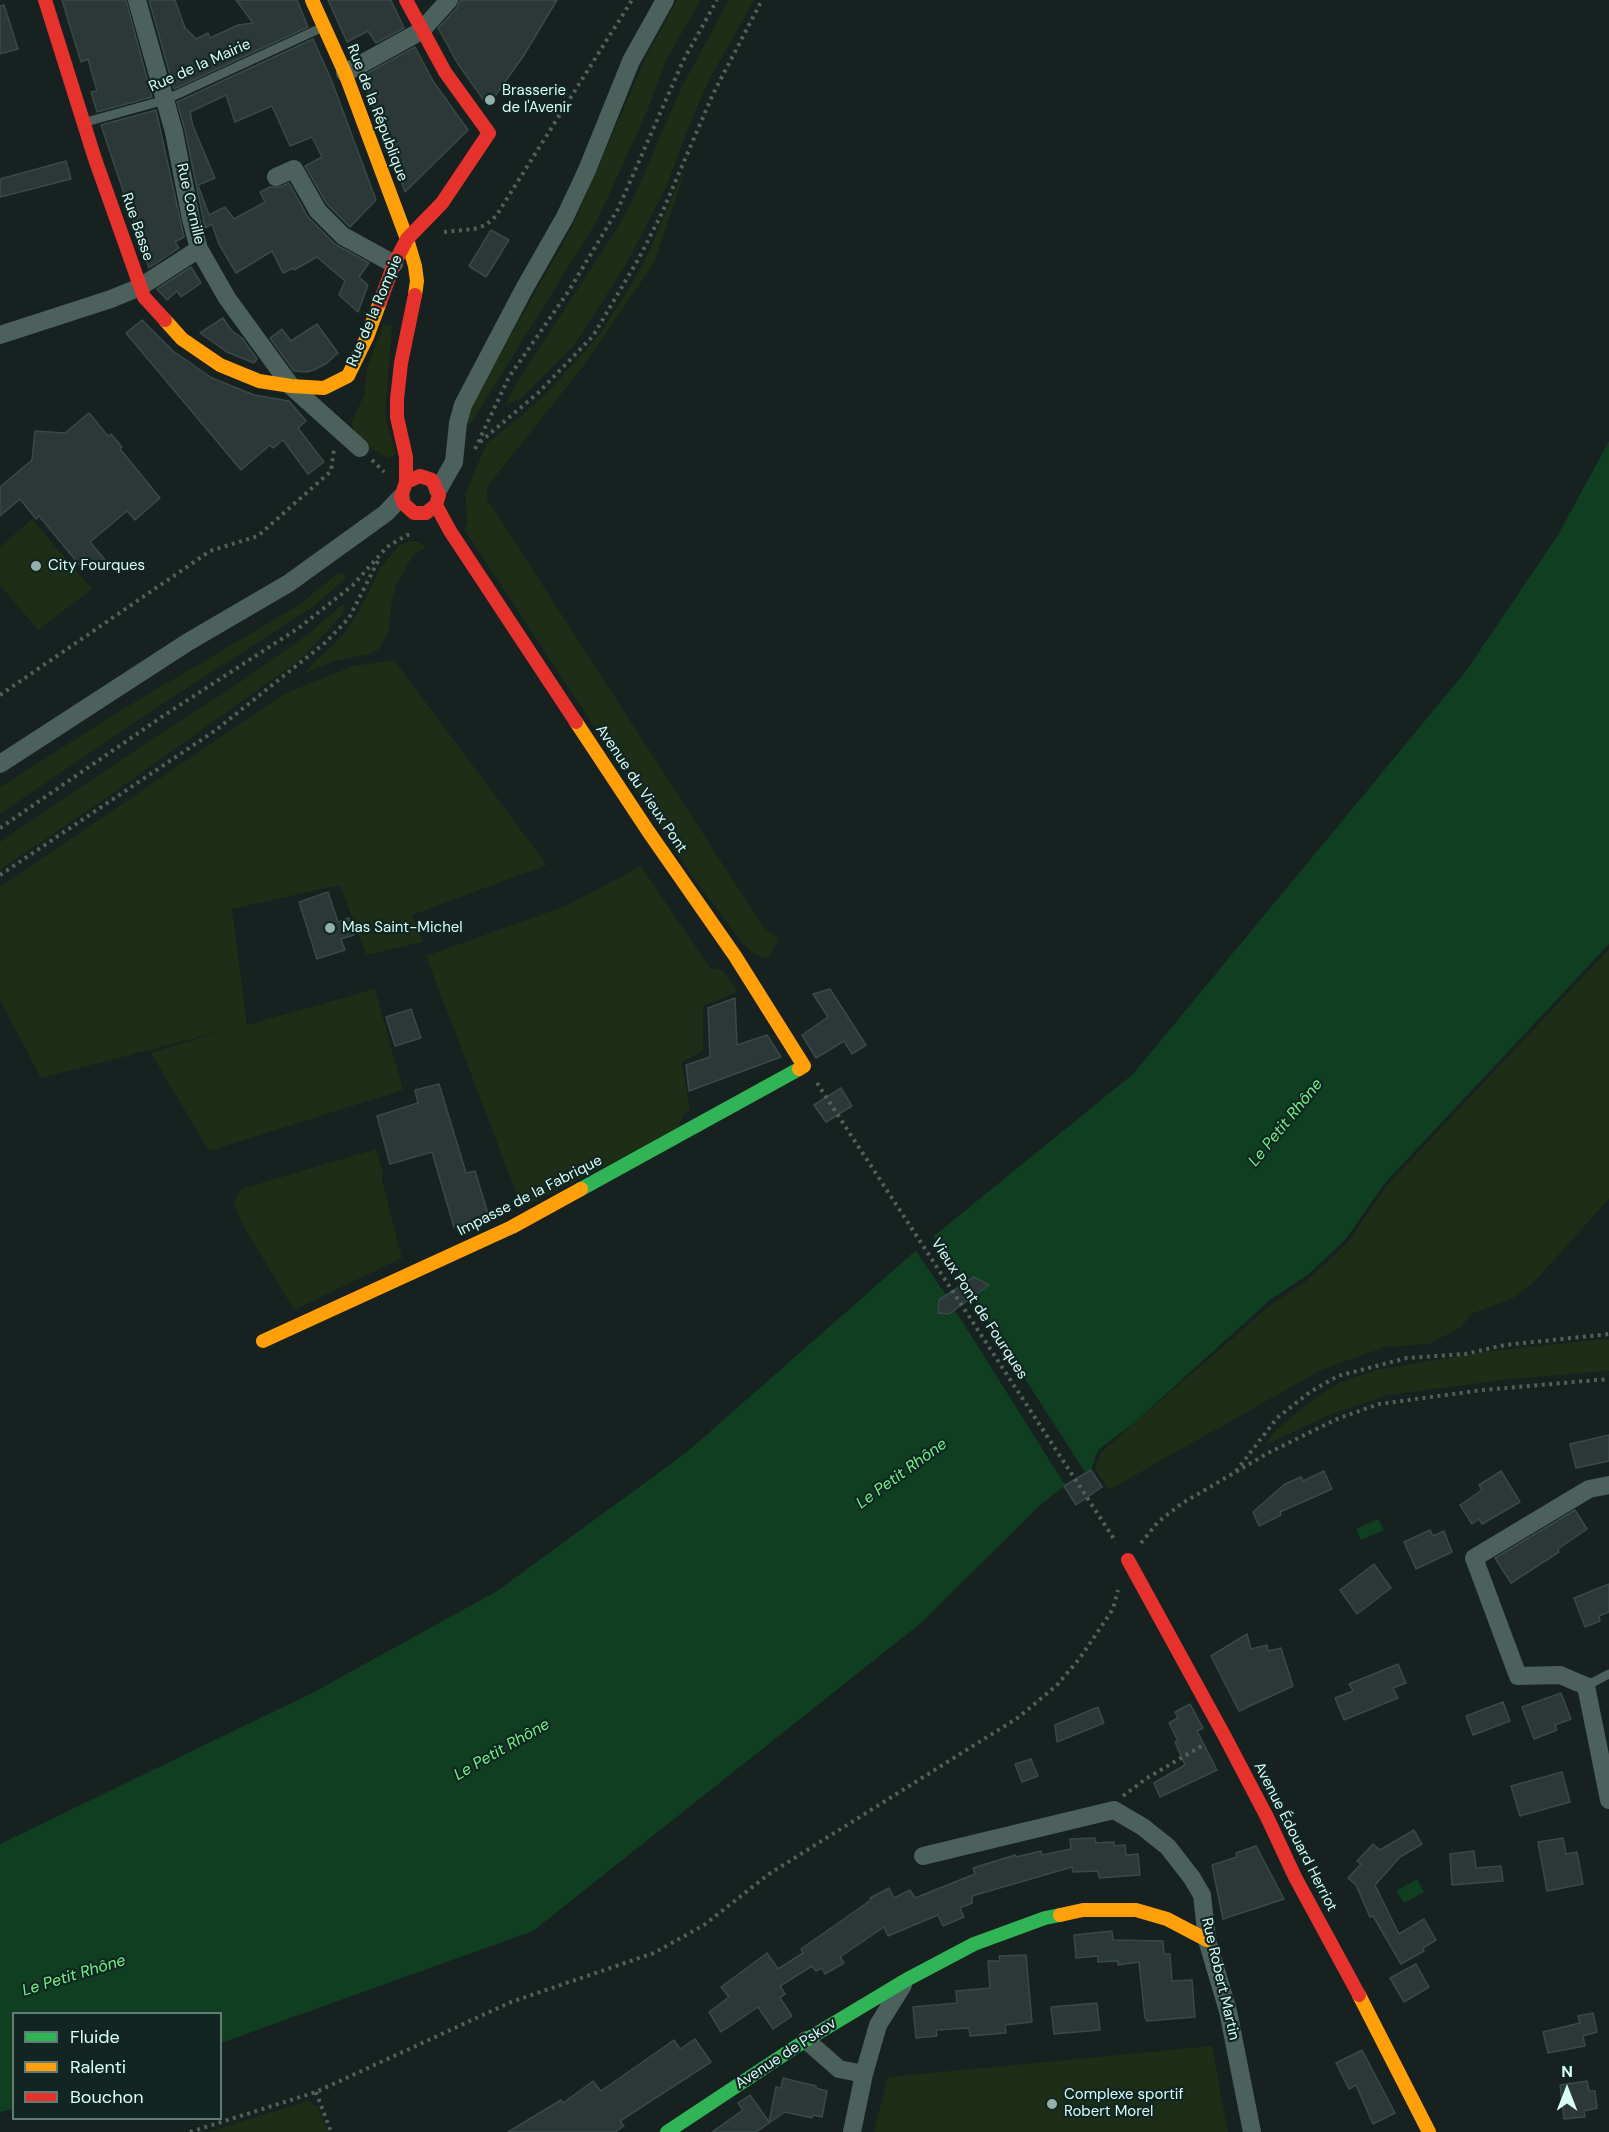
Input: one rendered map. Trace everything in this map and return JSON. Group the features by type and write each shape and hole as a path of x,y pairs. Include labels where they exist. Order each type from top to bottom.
{"street":[{"name":"Rue Basse","path":"45,0 84,123 144,297 182,339 220,366 259,381 291,386"},
{"name":"Rue Cornille","path":"137,0 174,132 199,249 227,298 291,386"},
{"name":"Rue de la République","path":"312,0 345,73 407,239"},
{"path":"406,0 421,31"},
{"path":"345,73 421,31 449,0"},
{"path":"0,765 188,642 289,583 386,513 421,494 450,472 454,462 458,423 463,405 565,217 587,170 631,61 665,0"},
{"name":"Rue de la Rompie","path":"291,386 324,388 348,376 367,337 394,264 407,239 442,203 489,133 445,72 421,31"},
{"path":"276,177 294,169 318,211 343,236 394,264"},
{"name":"Avenue du Vieux Pont","path":"407,239 417,281 412,317 401,363 397,417 406,457 421,494 450,531 648,831 735,956 804,1066"},
{"path":"0,335 111,299 140,287 199,249"},
{"path":"291,386 360,448"},
{"name":"Impasse de la Fabrique","path":"263,1341 512,1227 804,1066"},
{"path":"1609,1485 1589,1490 1474,1558 1518,1676 1560,1675 1586,1686 1609,1800"},
{"name":"Avenue Édouard Herriot","path":"1128,1560 1267,1817 1295,1877 1343,1964 1429,2132"},
{"path":"923,1856 1114,1810"},
{"name":"Rue Robert Martin","path":"1114,1810 1143,1827 1168,1847 1187,1870 1202,1895 1207,1940 1228,2011 1252,2132"},
{"name":"Avenue de Pskov","path":"667,2132 806,2040 906,1980 974,1944 1045,1917 1083,1910 1136,1910 1167,1918 1207,1940"},
{"path":"852,2132 864,2074 878,2025 906,1980"},
{"path":"806,2040 839,2069 864,2074"}],"lane":[{"name":"Rue de la Mairie","path":"84,123 165,100 324,26"},
{"path":"1586,1686 1609,1674"}],"path":[{"path":"435,237 443,233 486,225 496,216 632,0"},
{"path":"509,377 568,292 618,209 682,61 717,0"},
{"path":"477,444 538,393 593,336 639,258 661,215 713,94 762,0"},
{"path":"0,695 210,551 258,536 331,471 334,445"},
{"path":"360,448 388,477"},
{"path":"0,875 216,730 326,642 349,618 381,553"},
{"path":"0,828 160,718 300,627"},
{"name":"Vieux Pont de Fourques","path":"830,1102 1107,1528"},
{"path":"1234,1473 1277,1418 1310,1392 1338,1376 1407,1358 1465,1354 1506,1345 1609,1334"},
{"path":"190,2132 316,2092 511,2002 654,1953 704,1925 769,1874 1019,1718 1057,1685 1080,1658 1113,1609 1128,1560 1158,1522 1181,1504 1268,1453 1337,1419 1379,1404 1483,1390 1609,1379"},
{"path":"1114,1810 1121,1797 1147,1778 1211,1742"},
{"path":"316,2092 331,2132"}],"shaded area":[{"path":"677,0 701,0 666,60 648,109 597,221 470,425 467,420 470,407 571,229 646,57"},
{"path":"729,0 754,0 709,80 667,185 627,263 576,343 519,400 505,405 519,379 620,224 635,195 681,88"},
{"path":"689,159 654,263 582,368 487,487 487,499 764,928 779,938 768,958 755,955 743,944 693,877 464,529 468,524 465,494 487,443 523,415 557,382 600,334 641,269"},
{"path":"383,325 392,325 385,416 396,454 388,458 367,446 356,436 351,423 364,395 367,368"},
{"name":"City Fourques","path":"32,519 92,589 38,630 0,585 0,547"},
{"path":"409,541 418,542 427,547 414,554 397,583 391,605 389,630 379,649 370,654 334,661 301,675 349,627 381,567 399,546"},
{"path":"344,573 345,579 313,607 156,708 0,814 0,787 123,709 297,606 336,575"},
{"path":"343,604 345,607 342,615 300,660 106,798 0,870 0,842 230,689 307,635"},
{"path":"394,660 547,865 412,915 423,942 366,955 340,885 232,909 247,1025 375,989 403,1090 209,1151 151,1053 223,1031 41,1078 0,1000 0,887 284,694 353,666"},
{"path":"641,866 710,968 723,971 738,992 703,1006 703,1051 682,1062 690,1110 684,1114 677,1130 522,1208 426,956 568,905"},
{"path":"1609,949 1609,1199 1534,1282 1512,1299 1473,1313 1460,1328 1429,1344 1385,1347 1321,1370 1109,1490 1095,1468 1101,1452 1273,1303 1306,1281 1347,1243 1388,1184"},
{"path":"376,1149 402,1258 294,1310 244,1227 233,1203 241,1189"},
{"path":"1609,1340 1609,1371 1511,1379 1388,1395 1329,1415 1264,1446 1277,1429 1318,1396 1339,1383 1377,1370 1483,1352"},
{"name":"Complexe sportif Robert Morel","path":"1212,2046 1228,2132 874,2132 888,2077"},
{"path":"308,2101 318,2107 328,2132 208,2132"}],"water":[{"name":"Le Petit Rhône","path":"1609,441 1609,944 1385,1183 1345,1240 1309,1274 1270,1300 1134,1423 1098,1450 1091,1470 1064,1486 1037,1508 921,1623 533,1931 222,2043 222,2012 12,2012 12,2109 0,2112 0,1844 314,1692 497,1591 687,1452 913,1253 1133,1074 1466,671 1558,535","holes":["973,1277 982,1281 982,1290 949,1314 943,1314 938,1310 939,1300"]},
{"path":"1378,1519 1384,1530 1361,1540 1356,1529"},
{"path":"1417,1879 1424,1892 1404,1903 1396,1891"}],"pier":[{"path":"932,1234 965,1286 948,1298 914,1248"},
{"path":"971,1295 1087,1475 1067,1488 953,1307"}],"building":[{"path":"62,0 126,0 152,97 97,112 91,92 97,91 88,59 81,62"},
{"path":"149,0 175,0 185,28 196,39 208,33 210,38 238,25 253,23 236,0 297,0 308,27 174,89"},
{"path":"328,0 391,0 404,28 376,43 368,31 347,42"},
{"path":"460,0 557,0 524,55 488,106 458,64 438,28 457,8"},
{"path":"4,5 18,49 0,54 0,6"},
{"path":"313,39 331,79 376,200 350,227 327,204 305,166 322,157 312,137 290,146 272,106 235,122 226,95 190,112 193,126 215,178 198,185 209,215 225,207 234,219 265,202 260,192 270,187 280,187 289,183 308,217 335,244 369,263 359,277 368,285 358,312 339,295 345,281 317,257 294,270 293,268 283,273 272,251 236,273 219,244 212,224 205,228 177,102"},
{"path":"415,47 433,81 468,130 405,192 362,76"},
{"path":"156,110 184,237 175,242 179,248 149,268 101,125"},
{"path":"66,161 71,179 0,197 0,179"},
{"path":"491,230 509,240 486,277 469,266"},
{"path":"191,267 201,283 181,297 177,291 167,300 157,289"},
{"path":"223,318 231,330 242,338 257,359 254,363 227,352 200,333"},
{"path":"142,320 173,351 212,378 254,395 289,401 306,421 298,428 324,462 308,474 283,440 273,448 270,445 241,470 126,333"},
{"path":"317,324 338,353 327,363 314,370 294,371 270,338 282,329 291,341"},
{"path":"89,413 108,436 111,434 122,447 120,449 160,498 135,520 127,511 90,542 106,561 82,568 39,516 36,519 20,499 0,516 0,487 32,460 35,431 65,433"},
{"name":"Mas Saint-Michel","path":"328,892 338,922 349,918 354,935 341,939 345,950 317,959 299,902"},
{"path":"830,989 866,1045 852,1054 844,1041 816,1058 802,1035 828,1017 813,994"},
{"path":"735,998 737,1045 767,1035 781,1057 689,1091 686,1065 710,1057 708,1008"},
{"path":"411,1009 421,1038 395,1046 386,1017"},
{"path":"439,1084 466,1173 475,1171 489,1217 454,1227 432,1152 390,1164 377,1116 418,1103 415,1090"},
{"path":"841,1088 852,1106 826,1122 814,1105"},
{"path":"974,1277 989,1285 949,1314 938,1313 939,1300"},
{"path":"1609,1435 1609,1461 1576,1468 1570,1444"},
{"path":"1091,1470 1102,1487 1076,1505 1064,1486"},
{"path":"1324,1471 1332,1489 1280,1512 1281,1515 1259,1526 1253,1512 1285,1484 1301,1477 1303,1481"},
{"path":"1501,1471 1520,1502 1482,1524 1479,1519 1472,1524 1460,1505 1482,1490 1479,1485"},
{"path":"1575,1510 1587,1529 1558,1549 1559,1552 1511,1583 1495,1558"},
{"path":"1430,1530 1433,1536 1444,1531 1452,1552 1416,1569 1404,1542"},
{"path":"1374,1564 1391,1588 1357,1614 1340,1590"},
{"path":"1609,1584 1609,1612 1599,1616 1600,1621 1585,1627 1574,1598"},
{"path":"1247,1634 1251,1649 1267,1645 1268,1651 1281,1648 1293,1686 1239,1711 1211,1656"},
{"path":"1398,1664 1406,1683 1393,1688 1398,1698 1344,1720 1335,1698 1353,1691 1349,1684"},
{"path":"1561,1693 1571,1719 1555,1725 1557,1730 1534,1739 1522,1707"},
{"path":"1503,1702 1510,1721 1473,1735 1466,1716"},
{"path":"1190,1704 1203,1728 1197,1731 1217,1770 1160,1797 1154,1783 1185,1765 1175,1742 1178,1741 1169,1723 1178,1718 1175,1712"},
{"path":"1098,1707 1104,1723 1057,1742 1055,1725"},
{"path":"1031,1759 1038,1776 1022,1782 1015,1764"},
{"path":"1562,1772 1570,1802 1520,1816 1511,1786"},
{"path":"1414,1830 1422,1844 1400,1857 1375,1885 1399,1934 1424,1919 1436,1940 1423,1948 1424,1951 1401,1964 1373,1916 1370,1917 1356,1885 1348,1878 1361,1864 1357,1861 1373,1844 1380,1850"},
{"path":"1095,1838 1096,1843 1114,1842 1114,1846 1125,1845 1126,1855 1138,1854 1140,1875 1099,1878 1098,1871 1073,1872 1072,1867 972,1896 972,1903 960,1908 964,1917 943,1926 938,1915 888,1936 884,1927 840,1957 844,1963 825,1974 822,1968 816,1971 812,1966 780,1986 785,1994 780,1998 792,2016 773,2029 758,2007 721,2032 709,2012 729,1997 721,1987 767,1953 778,1969 803,1953 801,1949 871,1900 870,1898 889,1888 894,1898 910,1890 915,1898 975,1874 973,1868 1015,1855 1016,1857 1041,1851 1042,1855 1071,1849 1070,1839"},
{"path":"1563,1838 1566,1854 1577,1852 1583,1884 1547,1891 1538,1842"},
{"path":"1256,1846 1284,1899 1223,1919 1212,1865 1237,1857 1236,1853"},
{"path":"1474,1851 1476,1868 1501,1866 1503,1881 1452,1885 1450,1854"},
{"path":"1112,1931 1113,1940 1163,1941 1164,1954 1170,1954 1172,1981 1192,1980 1195,2017 1147,2021 1139,1962 1118,1965 1118,1961 1098,1962 1098,1956 1076,1958 1074,1935"},
{"path":"1026,1955 1032,2022 1005,2025 1006,2033 970,2036 969,2028 936,2030 937,2036 916,2038 913,2007 957,2003 956,1991 990,1988 988,1961 1000,1961 999,1956"},
{"path":"1416,1964 1429,1987 1404,2002 1390,1978"},
{"path":"1097,2003 1100,2030 1054,2034 1051,2007"},
{"path":"1593,2013 1597,2032 1583,2036 1585,2046 1548,2053 1543,2032 1580,2023 1578,2016"},
{"path":"695,2039 711,2062 620,2121 624,2126 615,2132 508,2132 561,2100 563,2103 593,2081 601,2091 674,2040 680,2049"},
{"path":"1362,2050 1395,2113 1373,2124 1356,2085 1349,2089 1336,2063"},
{"path":"783,2078 827,2091 822,2117 813,2115 812,2118 785,2112 756,2132 712,2132 743,2110 738,2103 750,2095 769,2122 776,2087 781,2088"},
{"path":"1587,2081 1589,2091 1595,2091 1597,2108 1584,2111 1585,2117 1564,2119 1560,2085"}],"traffic: fast":[{"path":"581,1189 799,1069"},
{"path":"667,2132 806,2040 906,1980 974,1944 1045,1918 1060,1915"}],"traffic: slow":[{"path":"312,0 345,73 407,239 415,266 417,281 415,295"},
{"path":"165,320 182,339 220,365 259,381 324,388 348,376 367,337 380,302"},
{"path":"576,722 735,956 804,1066 799,1069"},
{"path":"263,1341 512,1227 581,1189"},
{"path":"1060,1915 1083,1910 1136,1910 1167,1919 1207,1940"},
{"path":"1359,1995 1429,2132"}],"traffic: jam":[{"path":"45,0 95,159 144,297 165,320"},
{"path":"380,302 394,264 407,239 442,203 489,133 445,72 406,0"},
{"path":"406,482 420,476 432,480 439,495 436,505 426,513 414,513 404,504 401,497 406,482 406,457 397,417 397,399 401,363 415,295"},
{"path":"436,505 450,531 576,722"},
{"path":"1128,1560 1224,1735 1295,1877 1359,1995"}],"place":[{"name":"Brasserie de l'Avenir","path":"490,100"},
{"name":"City Fourques","path":"36,566"},
{"name":"Mas Saint-Michel","path":"330,928"},
{"name":"Complexe sportif Robert Morel","path":"1052,2104"}]}
